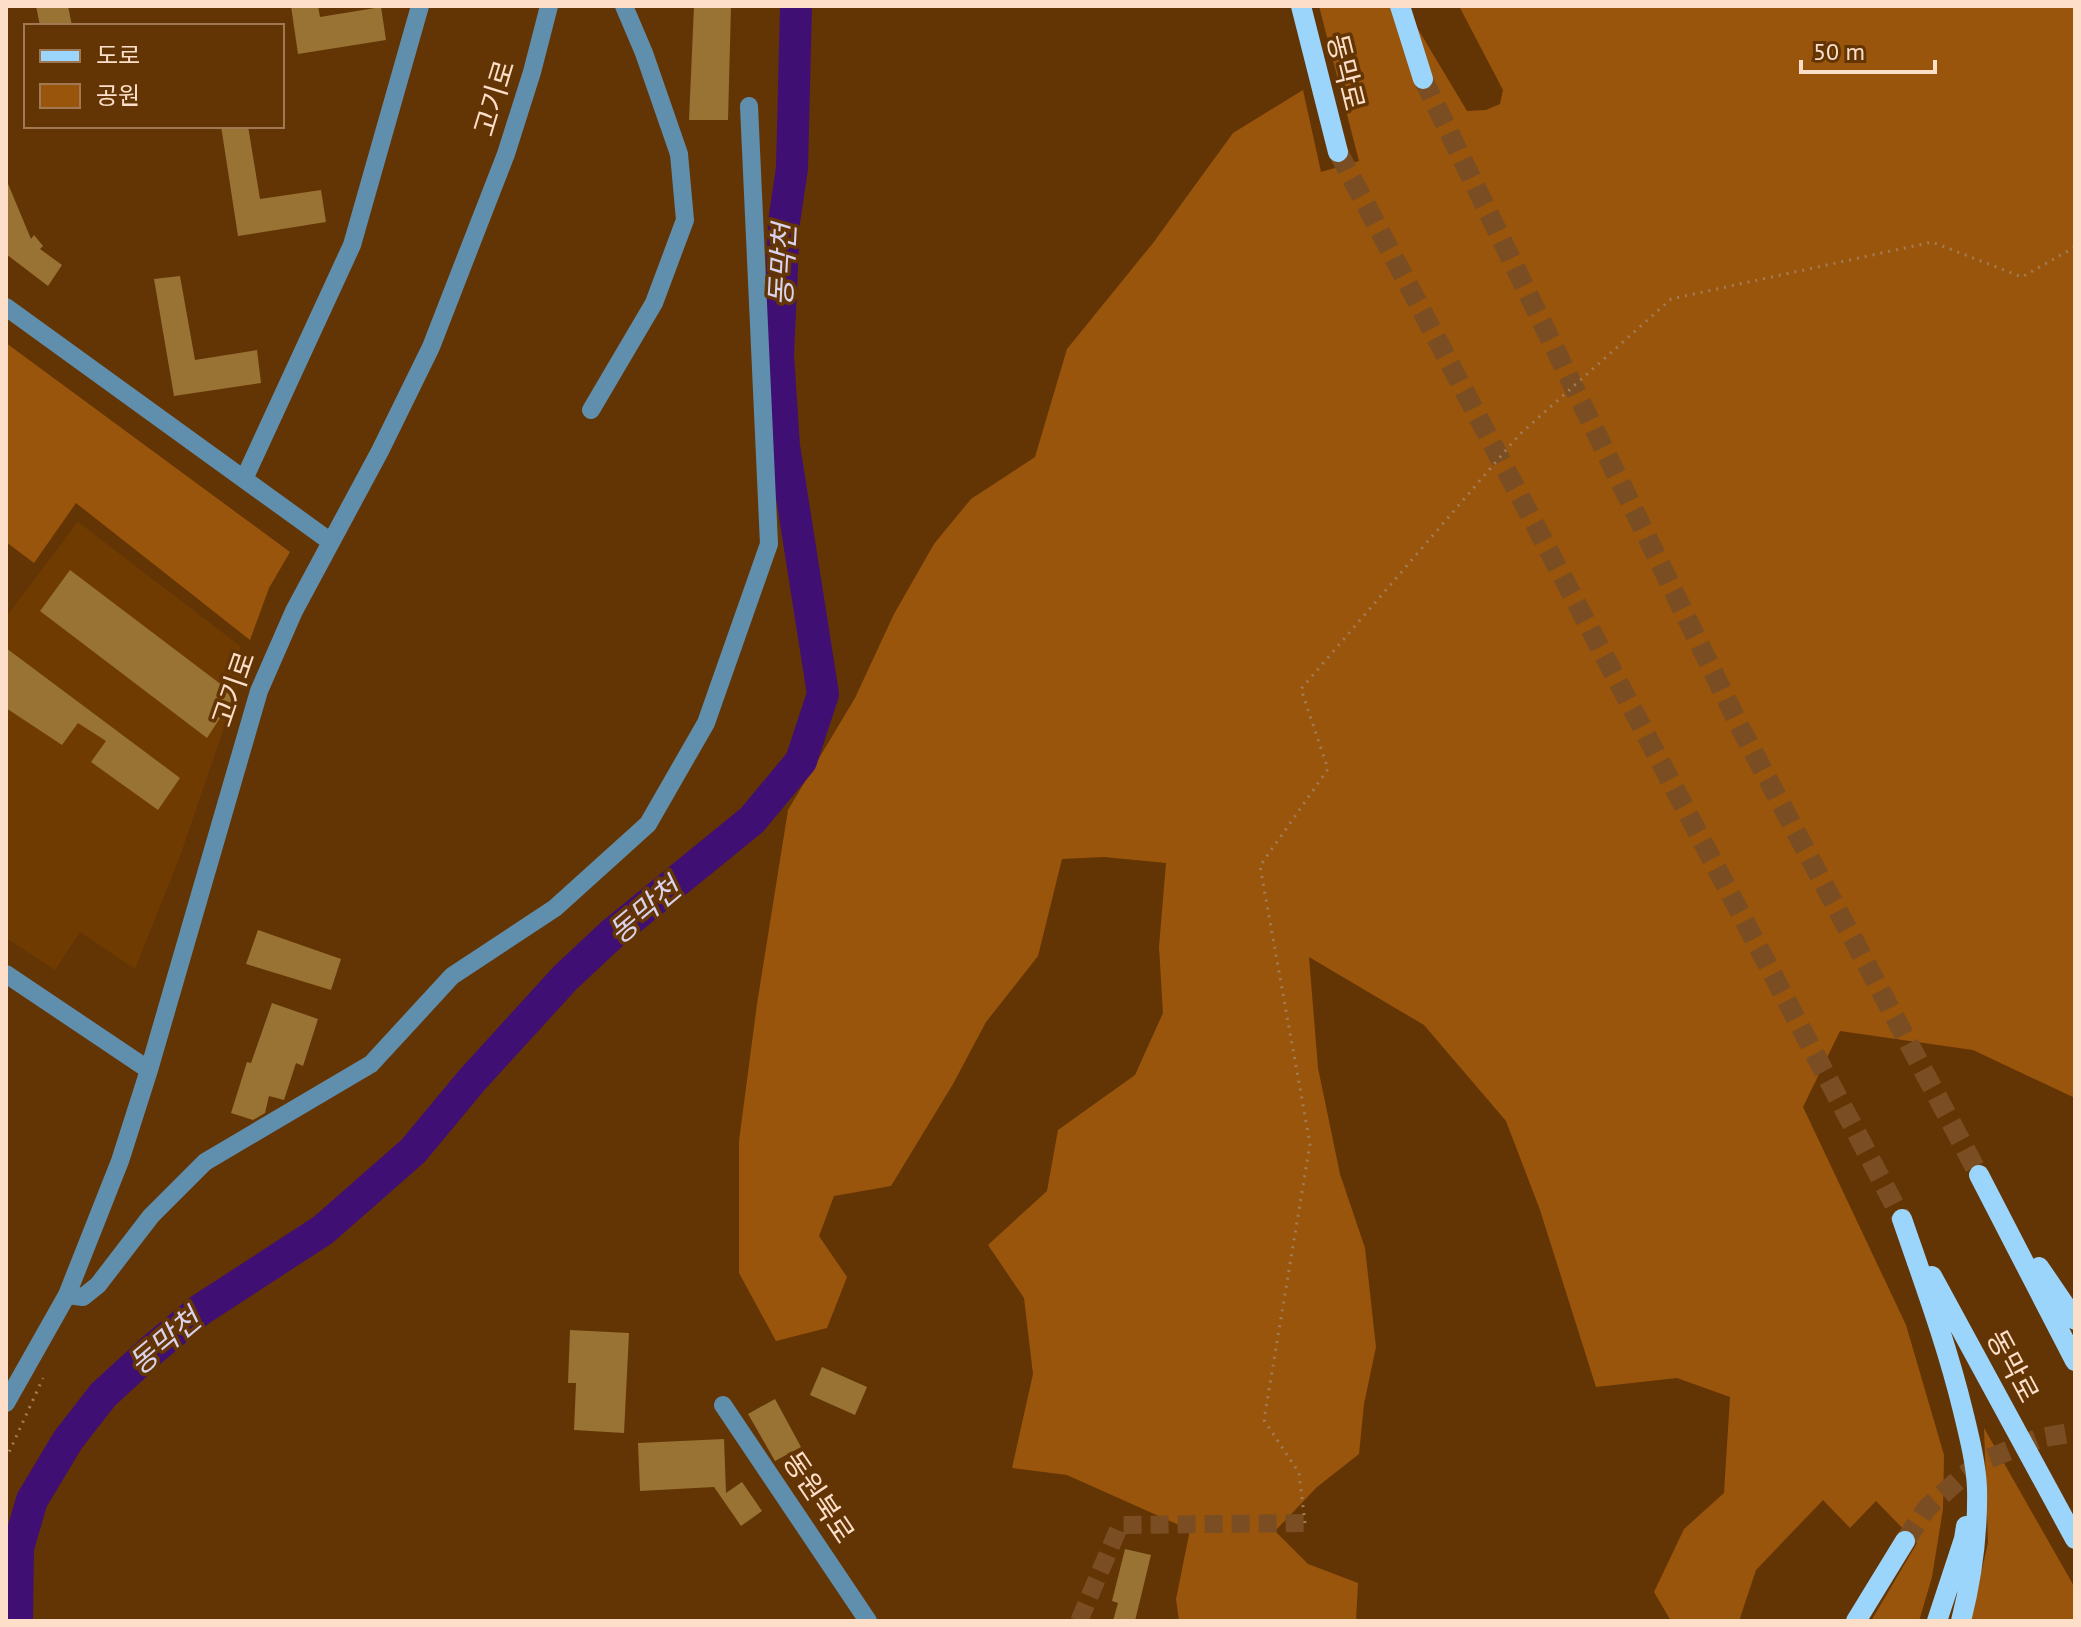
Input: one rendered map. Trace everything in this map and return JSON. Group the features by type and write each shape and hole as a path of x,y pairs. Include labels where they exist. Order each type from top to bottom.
{"main road":[{"name":"동막로","path":"1301,6 1338,152"},
{"path":"1400,6 1423,79"},
{"name":"동막로","path":"2075,1320 1979,1175 2075,1361"},
{"name":"동막로","path":"1970,1438 1947,1346 1902,1219 2075,1539"},
{"path":"1937,1621 1964,1539 1970,1438"},
{"path":"1961,1621 1976,1539 1977,1486 1970,1438"},
{"path":"1856,1621 1905,1541"}],"street":[{"path":"245,477 352,245 420,6"},
{"name":"고기로","path":"6,1403 67,1295 120,1161 259,691 294,611 398,417 456,287 520,113 549,6"},
{"path":"591,410 654,303 685,220 679,154 624,6"},
{"path":"67,1295 83,1297 98,1285 151,1216 205,1162 371,1064 452,976 555,908 648,824 706,723 769,544 749,106"},
{"path":"6,307 331,542"},
{"path":"6,974 149,1070"},
{"name":"동원북로","path":"723,1405 868,1621"}],"path":[{"path":"1305,1523 1299,1473 1264,1420 1310,1144 1260,866 1328,769 1301,689 1519,435 1671,299 1932,242 2022,277 2075,247"}],"shaded area":[{"path":"78,522 240,646 241,678 180,856 135,969 80,932 55,970 6,938 6,617"}],"green space":[{"path":"1319,6 1399,6 1412,19 1467,111 1486,110 1500,104 1503,90 1459,6 2075,6 2075,1098 1973,1050 1840,1031 1803,1107 1906,1325 1944,1455 1943,1509 1932,1577 1919,1621 1871,1621 1917,1543 1876,1501 1850,1528 1823,1500 1756,1570 1739,1621 1671,1621 1654,1592 1684,1529 1724,1493 1730,1397 1677,1378 1596,1387 1540,1210 1506,1121 1424,1025 1309,957 1318,1068 1340,1174 1365,1248 1376,1347 1364,1404 1359,1454 1317,1487 1275,1531 1308,1564 1358,1583 1356,1621 1179,1621 1176,1599 1190,1530 1067,1475 1012,1468 1033,1374 1024,1298 988,1245 1047,1191 1058,1130 1135,1075 1163,1013 1159,947 1166,863 1104,857 1062,859 1038,956 986,1022 953,1084 891,1186 834,1196 819,1236 847,1277 827,1328 776,1341 739,1273 739,1141 788,810 855,698 894,614 934,544 971,499 1035,457 1067,349 1153,243 1233,133 1303,90 1321,172 1359,161"},
{"path":"6,343 290,552 269,588 250,640 76,503 34,563 6,542"},
{"path":"1984,1428 2075,1588 2075,1621 1970,1621 1988,1543"}],"building":[{"path":"36,6 68,6 72,24 40,24"},
{"path":"291,6 318,6 320,17 381,7 386,40 298,54"},
{"path":"694,6 731,6 728,120 689,120"},
{"path":"221,128 248,128 260,199 321,190 326,222 238,236"},
{"path":"6,179 31,239 34,235 43,246 40,249 62,265 48,286 6,254"},
{"path":"180,276 195,360 257,350 261,383 174,396 154,279"},
{"path":"70,570 235,695 207,738 40,611"},
{"path":"6,648 180,778 158,810 91,762 106,741 78,723 62,745 6,708"},
{"path":"258,930 341,959 331,990 246,964"},
{"path":"272,1003 318,1019 303,1066 296,1063 284,1100 269,1096 265,1113 253,1120 231,1113 247,1062 251,1063"},
{"path":"570,1330 629,1333 624,1433 574,1430 576,1383 568,1383"},
{"path":"822,1367 867,1387 855,1415 810,1395"},
{"path":"775,1399 801,1447 775,1461 748,1414"},
{"path":"724,1439 726,1493 742,1482 762,1511 741,1526 714,1487 640,1491 638,1443"},
{"path":"1125,1549 1151,1555 1135,1621 1113,1621 1118,1603 1112,1601"}],"waterway":[{"name":"동막천","path":"17,1621 18,1548 32,1500 68,1440 103,1395 200,1310 323,1230 413,1151 472,1080 565,978 612,934 752,820 801,761 823,694 784,446 778,355 784,222 792,168 796,6"}],"tunnel":[{"path":"1423,79 1741,729 1979,1175"},
{"path":"1338,152 1902,1219"},
{"path":"1905,1541 1927,1508 1964,1475 1988,1459 2040,1438 2075,1432"},
{"path":"1079,1621 1120,1525 1305,1523"}]}
